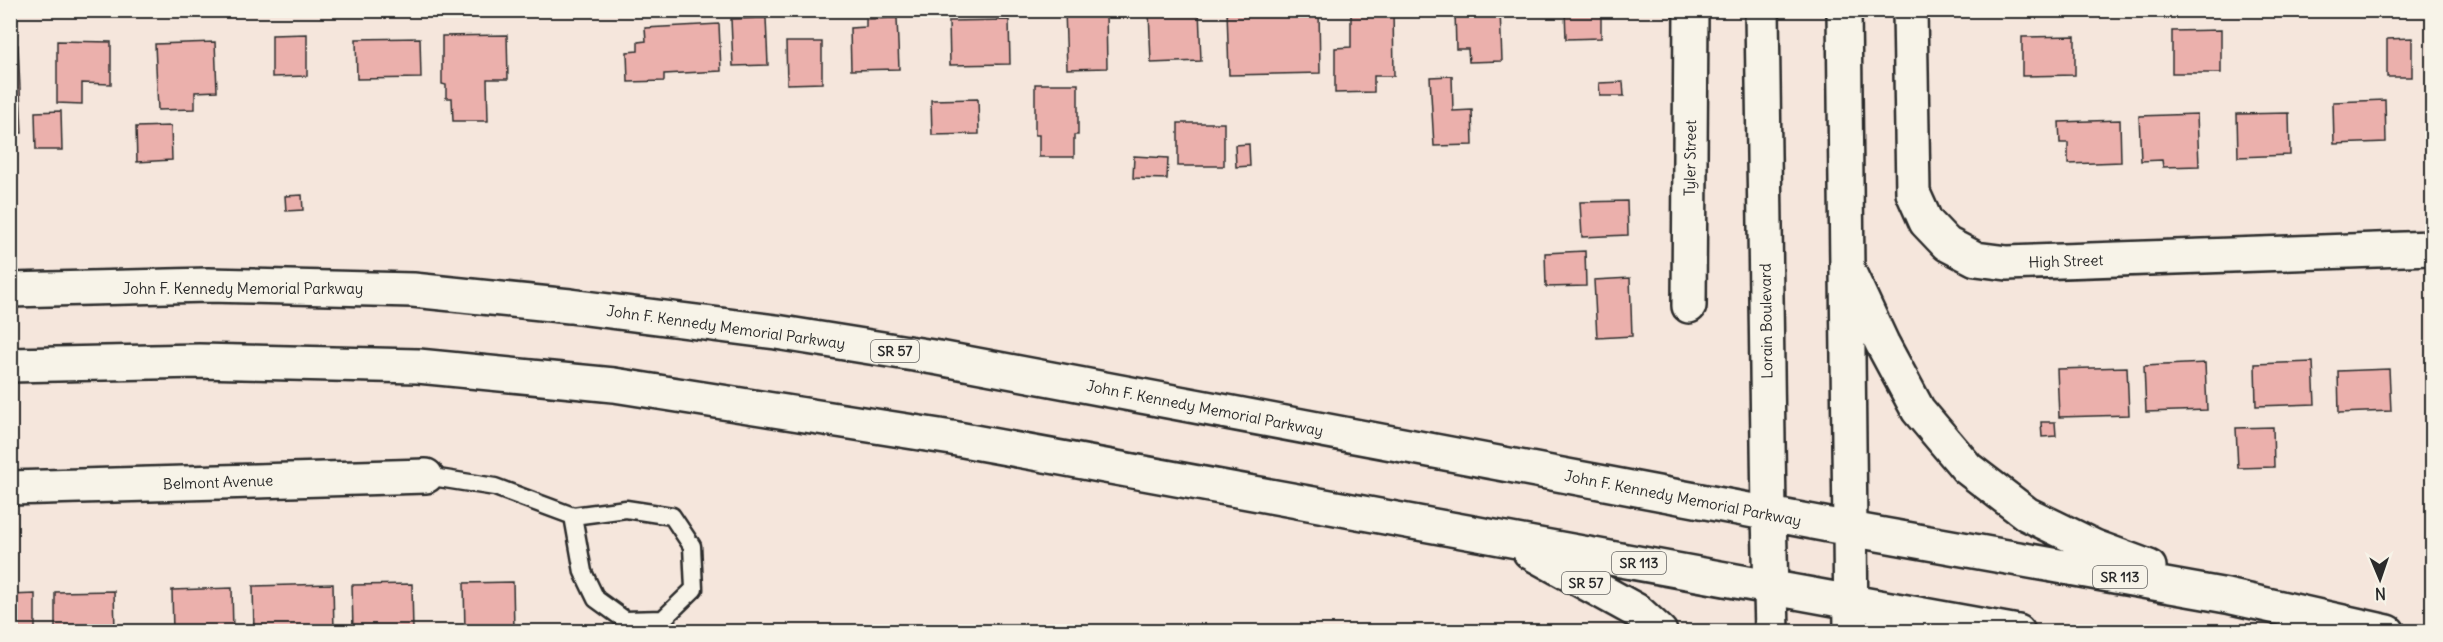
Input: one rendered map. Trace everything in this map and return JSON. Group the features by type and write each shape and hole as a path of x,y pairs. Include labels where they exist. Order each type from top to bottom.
{"main road":[{"name":"Tyler Street","path":"1689,306 1691,10"},
{"name":"Lorain Boulevard","path":"1762,10 1772,632"},
{"path":"1844,10 1851,617"},
{"name":"High Street","path":"1910,10 1912,193 1926,222 1947,244 1976,259 2007,263 2433,248"},
{"path":"1847,268 1882,344 1918,410 1967,468 2027,514 2095,547 2227,597"},
{"name":"John F. Kennedy Memorial Parkway","path":"10,290 208,285 413,290 604,310 776,332 939,358 1769,514 2227,597 2388,632"},
{"name":"SR 57","path":"10,365 199,361 418,366 614,385 952,438 1508,539 1637,611 1660,632"},
{"name":"Belmont Avenue","path":"10,488 426,477"},
{"name":"SR 113","path":"1508,539 1770,587 1851,617 2018,632"}],"lane":[{"path":"426,477 495,487 573,516 626,509 672,516 692,546 694,590 663,619 625,620 596,599 583,572 573,516"}],"building":[{"path":"1065,10 1106,10 1107,68 1067,69"},
{"path":"1149,10 1199,10 1201,61 1151,63"},
{"path":"1227,10 1319,10 1320,73 1229,75"},
{"path":"1351,10 1393,10 1394,76 1374,76 1374,92 1335,93 1335,48 1351,47"},
{"path":"1455,10 1500,10 1502,61 1469,62 1468,49 1456,49"},
{"path":"1565,10 1601,10 1601,38 1566,39"},
{"path":"766,18 768,65 733,66 731,19"},
{"path":"897,18 899,69 851,70 850,28 866,27 866,19"},
{"path":"1009,20 1010,64 950,65 949,21"},
{"path":"719,24 721,71 664,74 664,81 628,82 627,52 638,51 638,42 646,41 645,28"},
{"path":"2221,30 2221,73 2172,73 2172,31"},
{"path":"307,34 307,76 272,77 272,35"},
{"path":"507,35 508,79 487,79 488,121 453,121 452,98 446,98 446,85 442,84 442,36"},
{"path":"2075,36 2075,75 2022,76 2022,37"},
{"path":"420,38 421,78 357,79 356,39"},
{"path":"2412,38 2412,77 2387,77 2387,39"},
{"path":"57,41 111,42 111,84 82,83 82,104 57,103"},
{"path":"215,42 217,91 195,92 195,109 158,110 155,44"},
{"path":"786,42 822,42 822,83 787,84"},
{"path":"10,45 18,45 22,133 10,133"},
{"path":"1452,76 1453,111 1472,110 1473,145 1434,146 1430,77"},
{"path":"1623,82 1624,96 1600,96 1599,83"},
{"path":"1035,84 1078,84 1078,135 1074,135 1074,157 1039,157 1039,135 1035,135"},
{"path":"978,99 979,134 932,135 931,100"},
{"path":"2385,100 2386,142 2334,144 2333,102"},
{"path":"2429,101 2432,101 2432,143 2430,143"},
{"path":"61,111 62,150 36,150 35,112"},
{"path":"2289,113 2290,155 2238,157 2237,114"},
{"path":"2197,114 2199,166 2163,167 2162,160 2141,161 2139,116"},
{"path":"2120,120 2121,162 2068,164 2068,143 2060,143 2059,122"},
{"path":"1178,123 1224,123 1224,166 1178,166"},
{"path":"171,126 172,160 137,162 136,127"},
{"path":"1249,144 1250,166 1236,167 1235,145"},
{"path":"1134,156 1168,158 1167,179 1133,178"},
{"path":"302,195 303,210 286,211 285,196"},
{"path":"1627,201 1628,235 1582,237 1580,202"},
{"path":"1585,251 1586,286 1546,287 1545,253"},
{"path":"1630,278 1632,336 1597,338 1594,280"},
{"path":"2313,362 2315,404 2256,406 2255,364"},
{"path":"2205,363 2207,410 2146,412 2144,366"},
{"path":"2127,367 2129,415 2059,417 2057,369"},
{"path":"2389,369 2391,411 2339,413 2338,371"},
{"path":"2041,422 2055,422 2056,436 2042,437"},
{"path":"2273,427 2274,467 2238,468 2236,428"},
{"path":"513,582 514,632 465,632 464,583"},
{"path":"333,584 334,632 254,632 253,586"},
{"path":"412,584 413,632 353,632 352,585"},
{"path":"232,588 233,632 173,632 172,590"},
{"path":"114,591 115,632 55,632 55,592"},
{"path":"35,594 35,632 10,632 10,595"}]}
